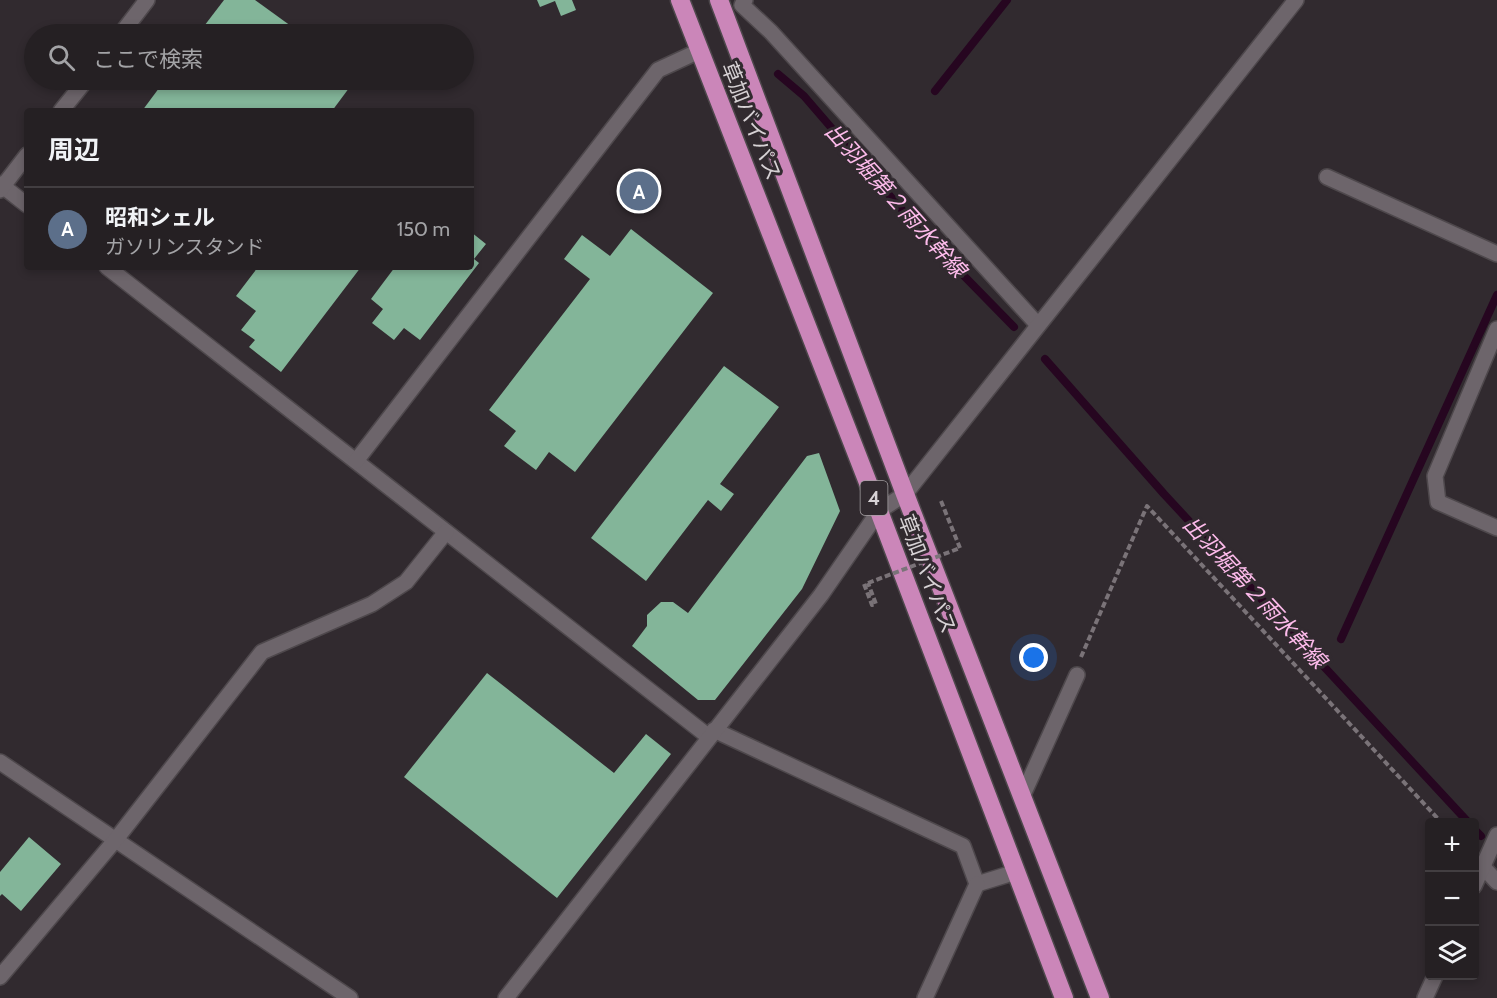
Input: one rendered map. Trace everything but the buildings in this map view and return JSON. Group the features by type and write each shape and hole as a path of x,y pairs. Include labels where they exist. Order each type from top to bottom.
{"highway":[{"name":"草加バイパス","path":"680,0 879,511 1064,998"},
{"name":"草加バイパス","path":"721,6 905,494 1100,998"}],"street":[{"path":"129,24 147,0"},
{"path":"506,998 821,595 879,511 905,494 1296,0"},
{"path":"721,6 744,2 1038,325"},
{"path":"356,461 658,70 699,51"},
{"path":"63,108 78,90"},
{"path":"24,159 1,187 24,203"},
{"path":"1327,177 1497,254"},
{"path":"111,270 446,532 711,733 963,846 977,884 925,998"},
{"path":"1497,329 1435,476 1438,502 1497,528"},
{"path":"0,977 117,838 262,652 372,604 406,582 446,532"},
{"path":"1022,797 1077,675"},
{"path":"0,762 117,838 350,998"},
{"path":"1479,875 1497,835"},
{"path":"1483,867 1497,882"},
{"path":"977,884 1016,872"},
{"path":"1425,998 1433,980"}],"path":[{"path":"864,585 872,605 876,604 868,583 960,548 941,501"},
{"path":"1077,675 1077,665 1147,506 1437,818"}],"waterway":[{"path":"935,91 1007,0"},
{"name":"出羽堀第２雨水幹線","path":"778,74 804,96 922,233 1014,327"},
{"path":"1341,639 1497,295"},
{"name":"出羽堀第２雨水幹線","path":"1045,359 1164,494 1464,818"}],"place":[{"name":"昭和シェル","path":"639,191"}]}
